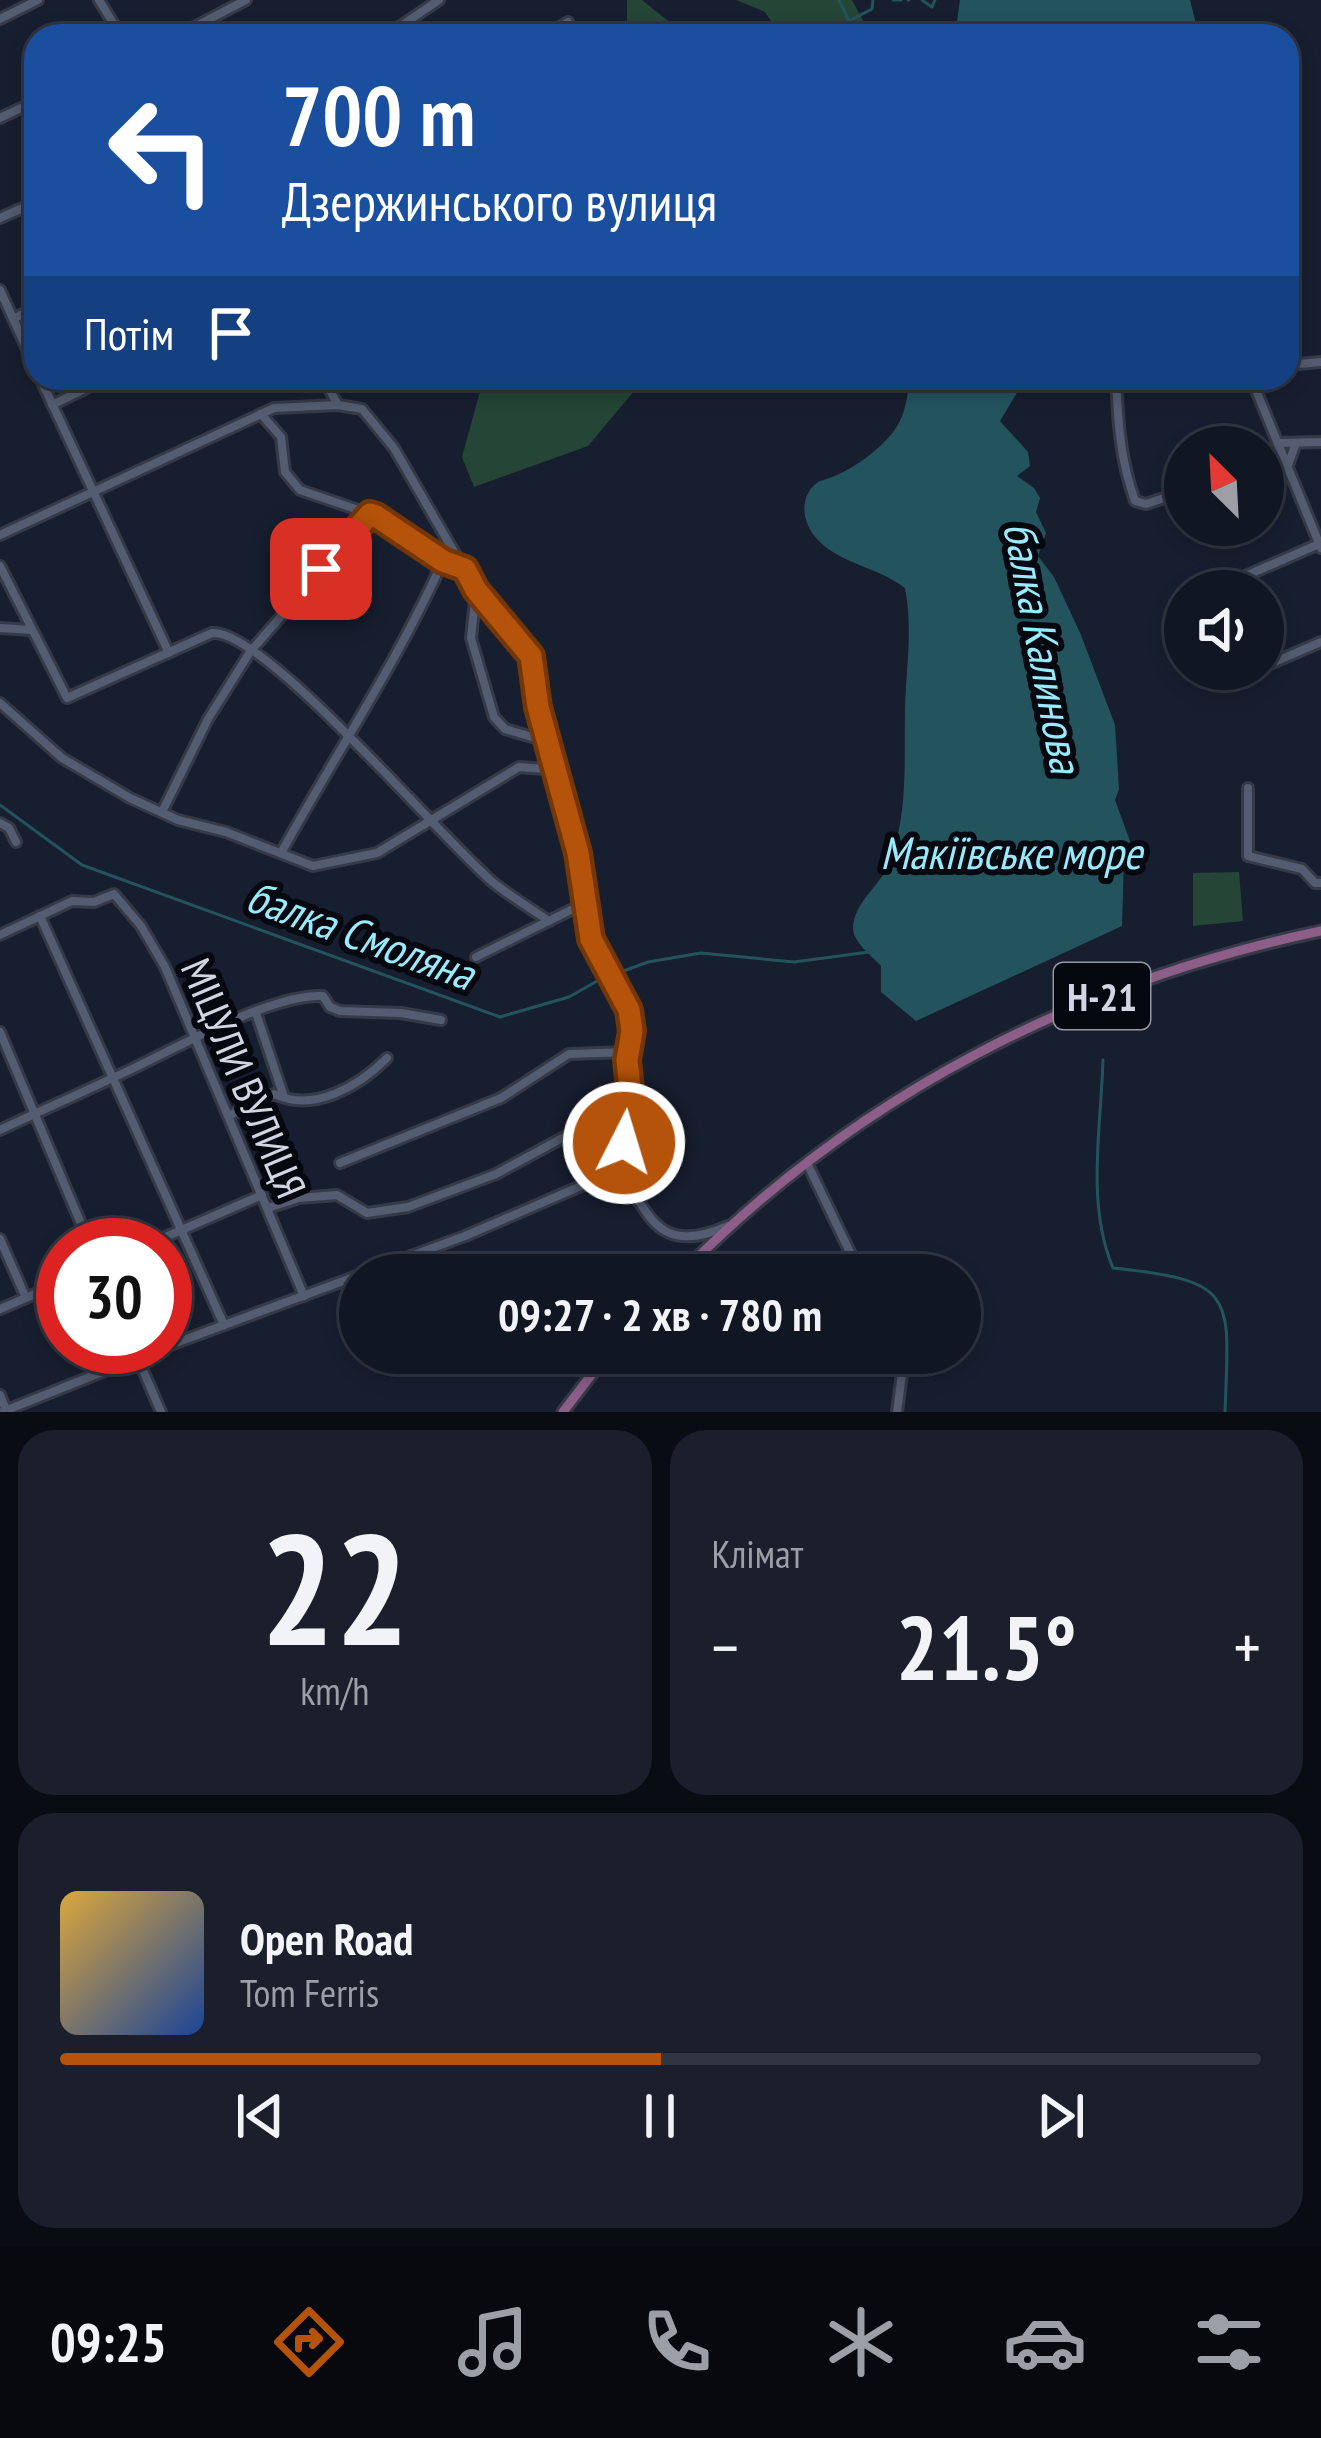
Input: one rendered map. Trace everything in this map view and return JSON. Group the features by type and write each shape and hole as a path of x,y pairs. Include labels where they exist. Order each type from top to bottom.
{"main road":[{"name":"Н-21","path":"701,1254 806,1162 930,1080 1051,1018 1168,970 1321,931"},
{"path":"562,1412 592,1374"}],"street":[{"path":"0,19 38,0"},
{"path":"200,24 246,0"},
{"path":"404,24 439,0"},
{"path":"0,290 24,342"},
{"path":"14,319 24,314"},
{"path":"45,390 169,653"},
{"path":"52,405 83,390"},
{"path":"330,390 338,405"},
{"path":"1117,390 1123,466 1135,500 1146,504 1164,498"},
{"path":"1256,390 1270,426"},
{"path":"0,536 274,408 338,405 362,409 394,448 476,590 531,656 578,853 594,949 629,1010 629,1116 619,1180"},
{"path":"261,414 281,436 285,472 300,490 370,514 443,561 465,569"},
{"path":"1284,445 1321,442"},
{"path":"1287,468 1296,443"},
{"path":"1260,570 1320,545 1284,461"},
{"path":"162,812 208,719 251,650 370,514"},
{"path":"281,853 394,660 443,561"},
{"path":"0,566 67,698 223,632 251,650 347,736 494,883 549,921"},
{"path":"476,590 471,638 494,717 505,729 549,742"},
{"path":"0,628 31,630"},
{"path":"1284,658 1321,642"},
{"path":"0,703 62,758 162,812 313,866 376,853 519,767 544,770 560,781"},
{"path":"1248,788 1248,856 1302,868 1315,883 1321,883"},
{"path":"0,823 16,842"},
{"name":"МІЦУЛИ ВУЛИЦЯ","path":"40,916 72,901 94,902 114,894 142,926 165,967 304,1295"},
{"path":"476,957 585,903"},
{"path":"0,935 40,916 177,1218"},
{"path":"0,1130 256,1013 317,995 340,1010 441,1020"},
{"path":"256,1013 284,1099"},
{"path":"0,1032 79,1218"},
{"path":"340,1163 501,1098 569,1054 628,1052"},
{"path":"227,1115 274,1094 284,1099 344,1092 364,1082 387,1058"},
{"path":"268,1208 299,1198 337,1195 367,1213 382,1214 496,1174 603,1116 629,1116"},
{"path":"806,1162 851,1254"},
{"path":"192,1337 537,1208 609,1176 619,1180 666,1232 702,1238 728,1226"},
{"path":"192,1225 262,1195"},
{"path":"0,1239 26,1298"},
{"path":"192,1252 224,1325"},
{"path":"0,1309 36,1294"},
{"path":"0,1395 4,1411 86,1374"},
{"path":"145,1374 161,1412"},
{"path":"897,1412 902,1374"}],"shaded area":[{"path":"627,0 642,0 672,24 627,24"},
{"path":"736,0 852,0 865,24 773,24 765,12"},
{"path":"480,390 635,390 588,446 474,487 462,457"},
{"path":"1239,872 1243,921 1193,926 1193,873"}],"water":[{"path":"960,0 1190,0 1196,24 957,24"},
{"name":"Макіївське море","path":"908,390 1018,390 1000,421 1028,452 1030,466 1017,476 1040,498 1036,512 1046,533 1038,556 1054,577 1081,635 1115,725 1119,789 1115,800 1130,841 1124,858 1122,926 916,1021 881,992 881,966 853,929 858,910 888,867 901,820 909,633 905,588 826,547 812,533 804,510 807,495 818,482 882,445 904,412"}],"waterway":[{"path":"839,0 849,21 872,9 873,0"},
{"path":"893,0 901,0"},
{"path":"922,0 932,7 935,0"},
{"name":"балка Смоляна","path":"0,805 82,865 500,1017 569,997 648,962 701,953 794,962 869,952"},
{"name":"балка Калинова","path":"1103,1060 1097,1192 1113,1268 1184,1280 1218,1301 1227,1342 1225,1412"}],"route":[{"path":"321,569 370,514 376,516 443,561 465,569 476,590 527,648 578,853 591,939 629,1010 629,1116 624,1143"}]}
